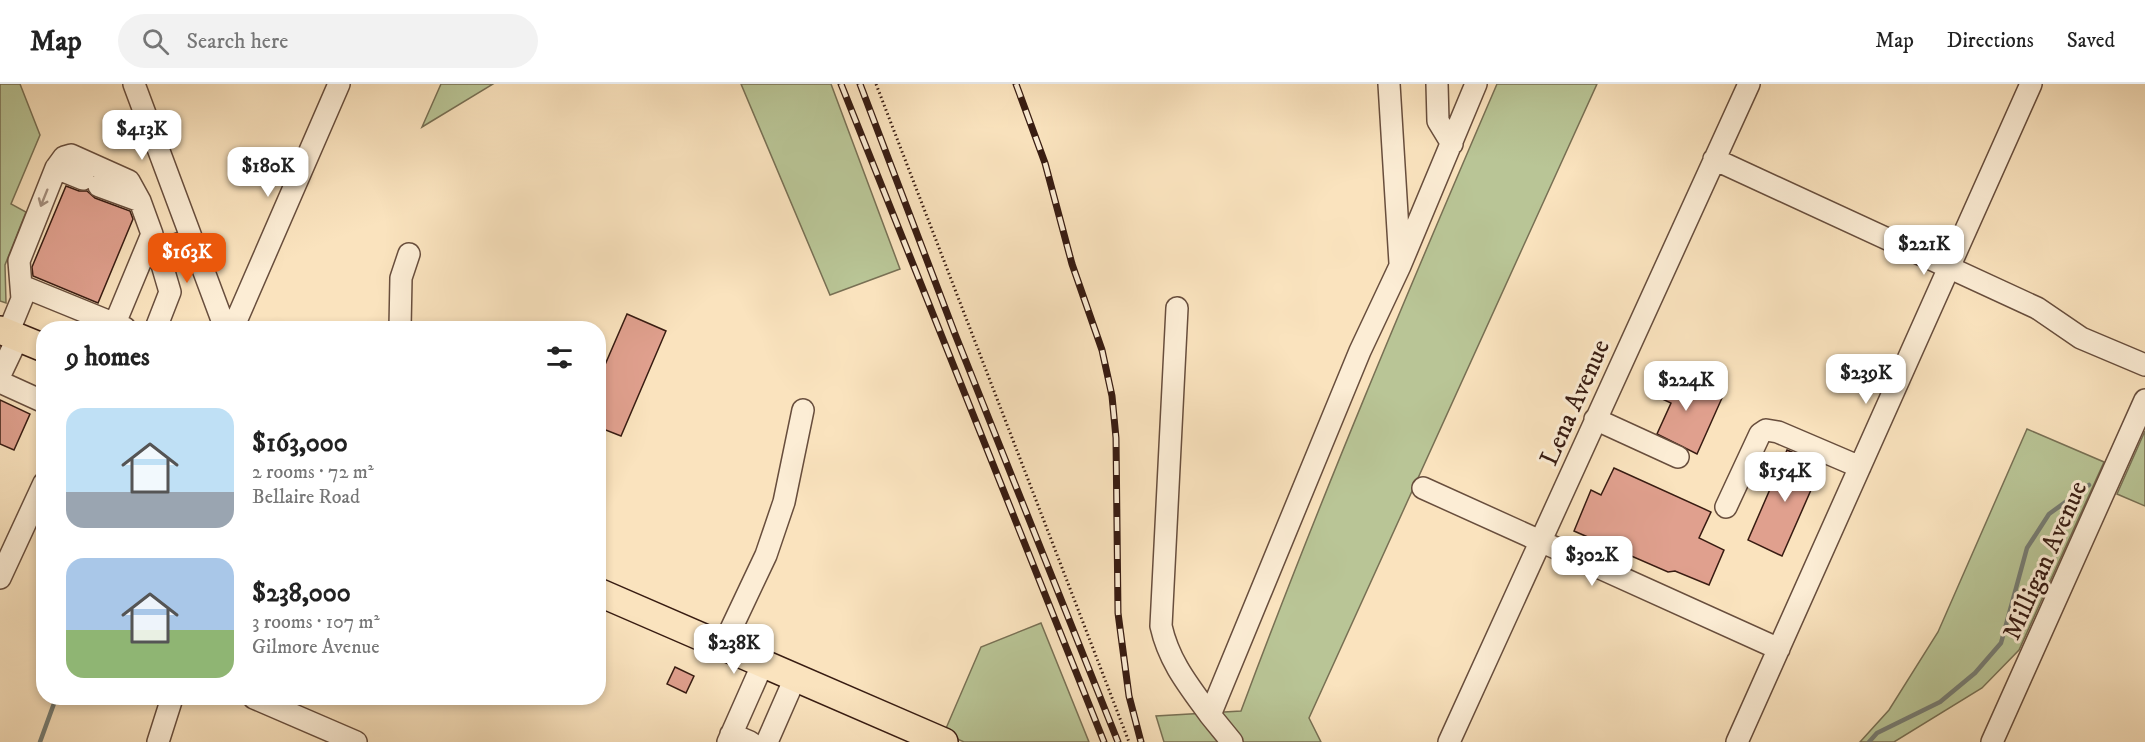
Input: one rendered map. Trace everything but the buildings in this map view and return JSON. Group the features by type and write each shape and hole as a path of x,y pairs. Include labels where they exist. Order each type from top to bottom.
{"main road":[{"path":"8,333 36,345"},
{"path":"606,595 935,740"}],"street":[{"path":"135,84 222,321"},
{"path":"235,321 339,84"},
{"path":"1389,84 1400,266"},
{"path":"1437,84 1438,121 1452,144"},
{"path":"1210,715 1360,351 1400,266 1476,84"},
{"name":"Lena Avenue","path":"1449,742 1749,84"},
{"path":"1737,742 2031,84"},
{"path":"0,375 8,333 22,299 19,261 56,168 64,157 70,155 129,181 140,201 152,234 153,248 170,292 159,321"},
{"path":"1714,159 2037,308 2081,338 2145,365"},
{"path":"56,168 140,201"},
{"path":"153,248 192,239"},
{"path":"120,321 153,248"},
{"path":"400,321 401,278 410,254"},
{"path":"22,286 103,321"},
{"path":"1177,308 1161,626 1166,649 1179,673 1232,742"},
{"path":"0,382 36,398"},
{"name":"Milligan Avenue","path":"1992,742 2145,400"},
{"path":"723,646 766,555 784,502 803,410"},
{"path":"1595,420 1678,458"},
{"path":"1726,507 1760,434 1766,430 1778,432 1860,467"},
{"path":"1423,488 1540,543 1779,649"},
{"path":"0,578 36,500"},
{"path":"737,740 763,663"},
{"path":"767,742 795,678"},
{"path":"158,742 170,705"},
{"path":"270,705 356,742"}],"path":[{"path":"876,84 1129,742"}],"green space":[{"path":"0,84 20,84 40,135 11,204 26,212 5,265 6,303 0,301"},
{"path":"441,84 493,84 422,127"},
{"path":"741,84 831,84 900,269 830,295"},
{"path":"1497,84 1597,84 1309,718 1321,742 1164,742 1156,716 1241,711 1365,396"},
{"path":"2027,429 2104,462 2019,650 1982,688 1894,742 1860,742 1889,710 1938,632"},
{"path":"2145,431 2145,506 2117,494"},
{"path":"1041,623 1089,742 964,742 944,733 981,647"}],"waterway":[{"path":"1869,742 1877,733 1940,702 1975,673 2001,643 2027,548 2049,514 2089,485"},
{"path":"40,742 53,705"}],"railway":[{"path":"841,84 1104,742"},
{"path":"860,84 955,334 1118,742"},
{"path":"1016,84 1045,163 1072,264 1102,350 1112,396 1116,438 1118,613 1129,696 1141,742"}]}
